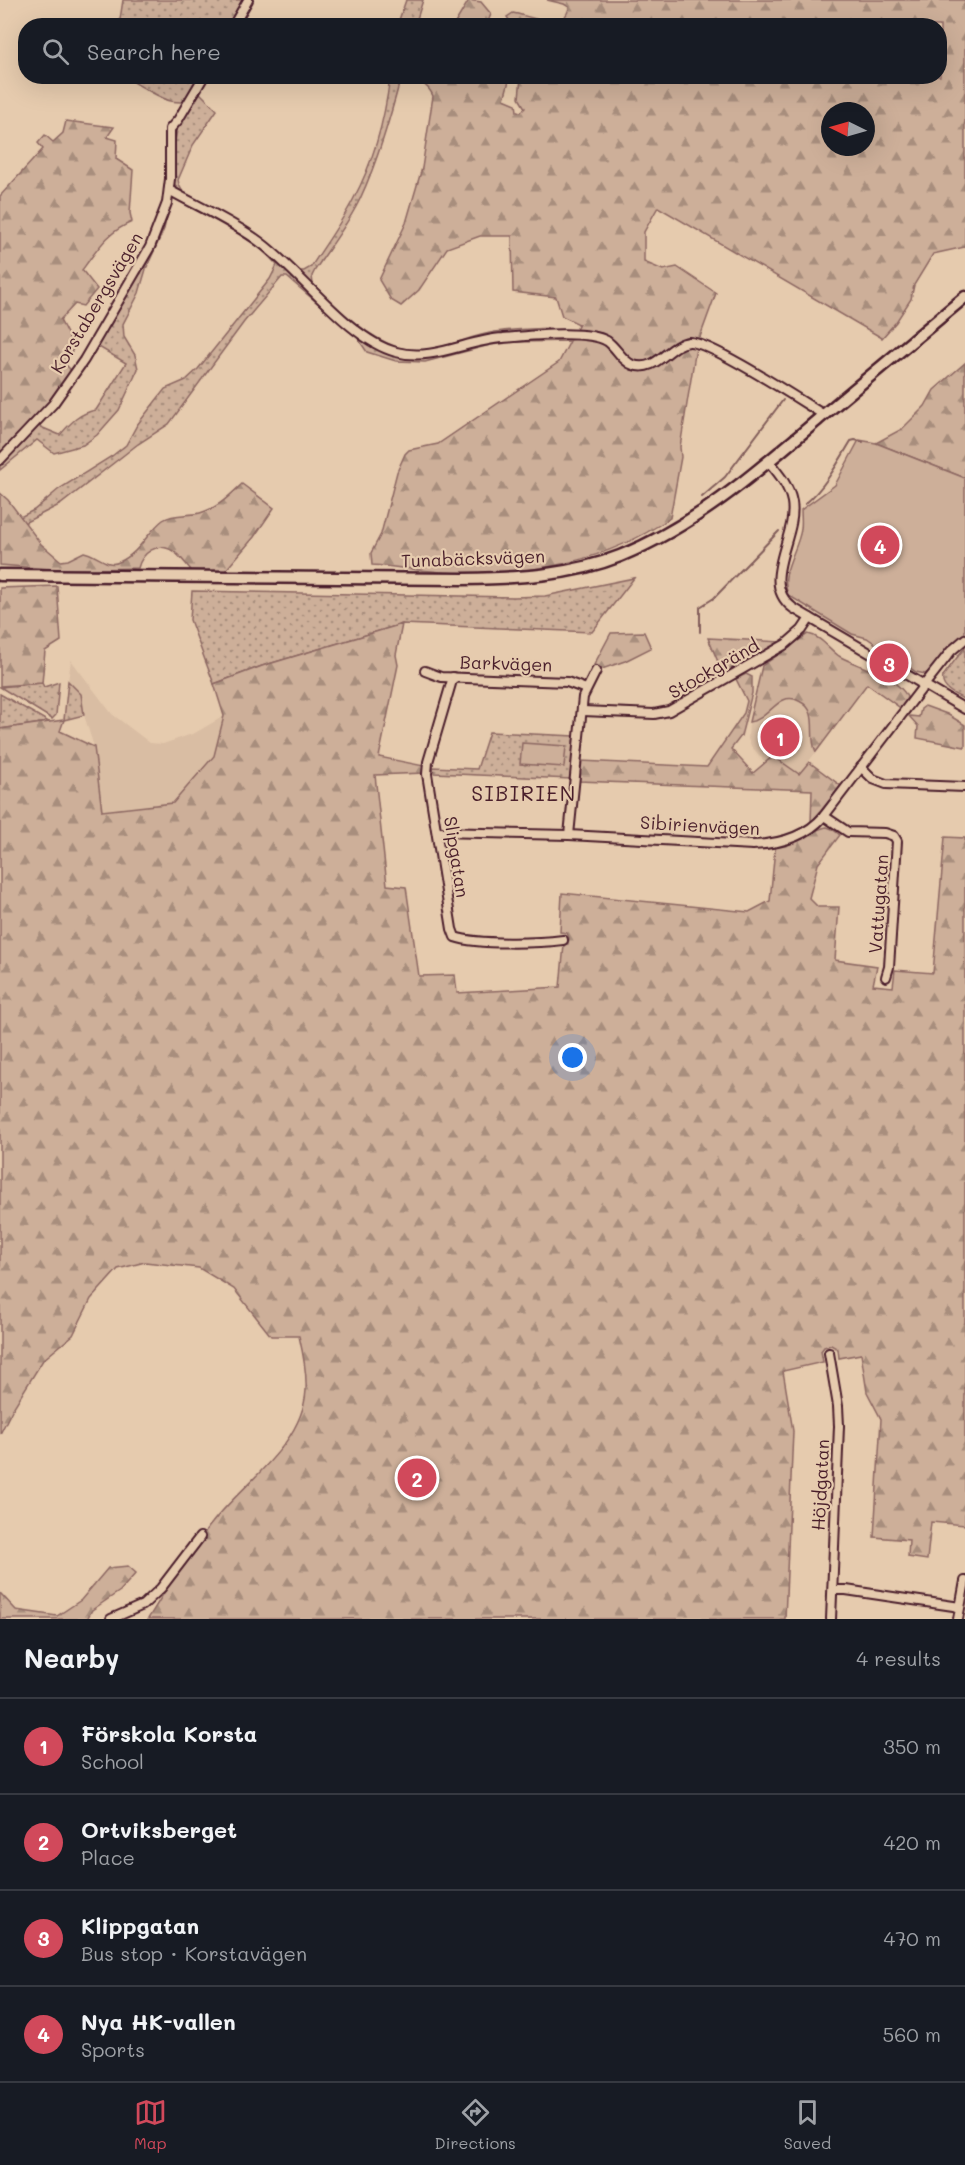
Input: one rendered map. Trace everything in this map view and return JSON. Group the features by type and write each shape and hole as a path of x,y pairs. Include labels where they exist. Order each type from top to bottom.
{"street":[{"path":"238,18 248,0"},
{"name":"Korstabergsvägen","path":"0,460 53,404 84,360 150,247 165,209 169,190 170,129 199,84"},
{"path":"169,190 260,241 369,340 396,352 423,355 491,339 577,334 599,337 608,341 629,363 646,366 657,362 674,346 681,343 698,342 824,415"},
{"name":"Tunabäcksvägen","path":"0,575 472,579 552,574 582,568 619,556 663,536 717,503 965,297"},
{"path":"769,462 789,490 793,514 778,577 779,592 787,604 965,709"},
{"name":"Stockgränd","path":"583,711 654,714 669,711 786,644 802,630 810,618"},
{"name":"Sibirienvägen","path":"436,832 569,835 753,845 784,841 807,831 824,816 951,651 965,639"},
{"name":"Barkvägen","path":"425,671 453,677 567,682 586,689"},
{"path":"569,835 586,689 596,671"},
{"name":"Slipgatan","path":"453,677 428,762 427,774 452,929 456,937 481,941 548,942 563,940"},
{"path":"861,767 873,779 886,784 965,787"},
{"name":"Vattugatan","path":"824,816 843,831 885,833 894,836 897,841 890,958 886,977"},
{"name":"Höjdgatan","path":"829,1353 838,1406 831,1619"},
{"path":"111,1619 143,1605 161,1588 200,1537"},
{"path":"958,1619 965,1581"},
{"path":"833,1590 960,1607"}],"shaded area":[{"path":"71,660 112,714 150,743 163,744 195,733 224,716 214,756 174,803 102,811 94,747 84,715 81,694 68,681"},
{"path":"787,699 798,700 805,704 813,719 813,745 816,752 799,774 773,756 765,762 748,739 749,722 763,719 774,706"}],"green space":[{"path":"123,0 244,0 234,18 120,18"},
{"path":"406,0 423,0 417,18 400,18"},
{"path":"469,0 481,2 491,14 490,18 458,18"},
{"path":"547,0 965,0 965,247 933,254 914,285 911,299 882,338 658,207 644,232 644,262 663,270 677,267 716,293 696,348 670,518 621,545 595,555 542,568 459,573 372,565 371,553 381,534 397,472 405,454 409,450 438,444 559,362 579,324 562,316 556,297 513,292 512,236 480,236 447,248 419,290 401,306 391,300 379,280 406,223 422,168 433,96 423,84 508,84 504,99 516,104 517,111 521,112 525,108 519,98 520,84 947,84 947,18 562,18 569,7"},
{"path":"513,13 533,18 508,18"},
{"path":"137,84 196,84 186,102 167,100"},
{"path":"389,84 399,84 388,123 360,199 315,270 312,276 313,284 341,311 373,336 409,350 446,346 502,331 550,328 552,332 488,336 422,352 395,350 360,330 282,256 298,271 311,267 360,186 372,156"},
{"path":"198,91 217,110 193,145 178,180 181,189 192,200 179,191 173,182 175,141 178,125"},
{"path":"66,121 114,127 107,137 117,140 116,159 133,170 130,213 132,222 109,236 98,248 82,270 97,289 83,306 75,304 60,320 74,347 65,364 73,372 33,422 0,455 0,196 43,149 38,143 45,135 53,142 63,133"},
{"path":"183,201 246,235 265,249 348,329 366,342 386,352 418,359 502,341 573,338 572,341 490,345 425,362 396,361 367,352 357,337 287,277 282,277 244,322 169,424 138,444 61,504 24,523 20,517 34,510 59,489 126,445 137,425 165,389 186,380 198,369 270,279 277,265 245,237"},
{"path":"170,203 164,229 146,269 139,293 123,324 124,337 135,355 138,369 119,410 97,435 83,445 54,453 37,440 0,470 0,463 38,426 60,435 76,419 96,410 126,363 97,346 152,248"},
{"path":"965,363 965,478 876,443 902,429 925,406 934,390"},
{"path":"859,440 876,443 965,478 965,635 954,643 936,665 925,674 916,672 867,638 852,634 788,595 787,570 799,537 801,510 835,485"},
{"path":"242,484 274,508 254,537 225,571 193,572 176,553 161,547 147,553 138,568 62,570 0,565 0,493 8,500 41,544 61,561 84,552 106,562 115,563 133,553 163,520 171,516 206,511 223,501"},
{"path":"634,578 592,632 402,624 262,666 214,684 190,620 192,591 514,597 545,596"},
{"path":"57,586 61,641 45,651 42,683 0,686 0,588"},
{"path":"402,624 396,655 398,665 379,757 424,766 424,773 375,775 387,885 406,887 419,976 455,975 457,993 560,987 564,945 568,944 569,938 567,933 560,932 562,893 749,912 770,901 775,848 827,827 840,835 818,864 809,898 818,907 839,907 835,960 877,966 873,985 893,987 895,970 933,973 945,837 965,838 965,1525 931,1522 927,1560 908,1557 909,1540 874,1537 881,1419 867,1392 861,1354 839,1358 838,1349 831,1345 824,1347 821,1351 823,1362 783,1371 793,1431 785,1619 148,1619 203,1534 283,1446 302,1410 306,1390 299,1336 271,1336 234,1289 199,1268 145,1262 118,1269 91,1299 73,1335 43,1360 0,1434 0,729 64,720 60,731 94,747 102,811 173,803 214,756 224,716 214,684 262,666"},
{"path":"644,632 651,648 602,669 594,665 611,633"},
{"path":"808,634 821,640 839,656 895,684 907,697 902,709 867,684 816,752 810,711 799,701 785,699 763,716 749,722 762,666"},
{"path":"708,638 783,642 724,676"},
{"path":"965,647 965,700 946,688 943,676"},
{"path":"746,674 752,677 752,693 741,736 731,749 753,773 773,756 799,774 809,762 841,786 811,823 812,790 579,781 581,761 707,767 744,713 747,701 736,679"},
{"path":"68,681 81,694 84,715 64,720"},
{"path":"59,682 56,715 52,719 0,687 42,683 44,687"},
{"path":"0,694 49,722 0,729"},
{"path":"925,706 947,714 965,725 965,747 917,738 918,726 909,716 919,717 921,709"},
{"path":"489,732 575,736 571,779 434,773 433,767 477,769"},
{"path":"522,743 566,746 564,767 520,764"},
{"path":"128,1566 136,1573 120,1591 92,1610 87,1619 0,1619 0,1593 16,1610 57,1616 81,1600 108,1568"}],"waterway":[{"path":"702,497 725,477 783,400"},
{"path":"805,504 825,482 851,441 863,442"},
{"path":"700,632 700,607 714,598 779,531"}],"place":[{"name":"Nya HK-vallen","path":"880,545"},
{"name":"Klippgatan","path":"889,663"},
{"name":"Förskola Korsta","path":"780,737"},
{"name":"Ortviksberget","path":"417,1478"}],"district":[{"name":"SIBIRIEN","path":"524,794"}]}
